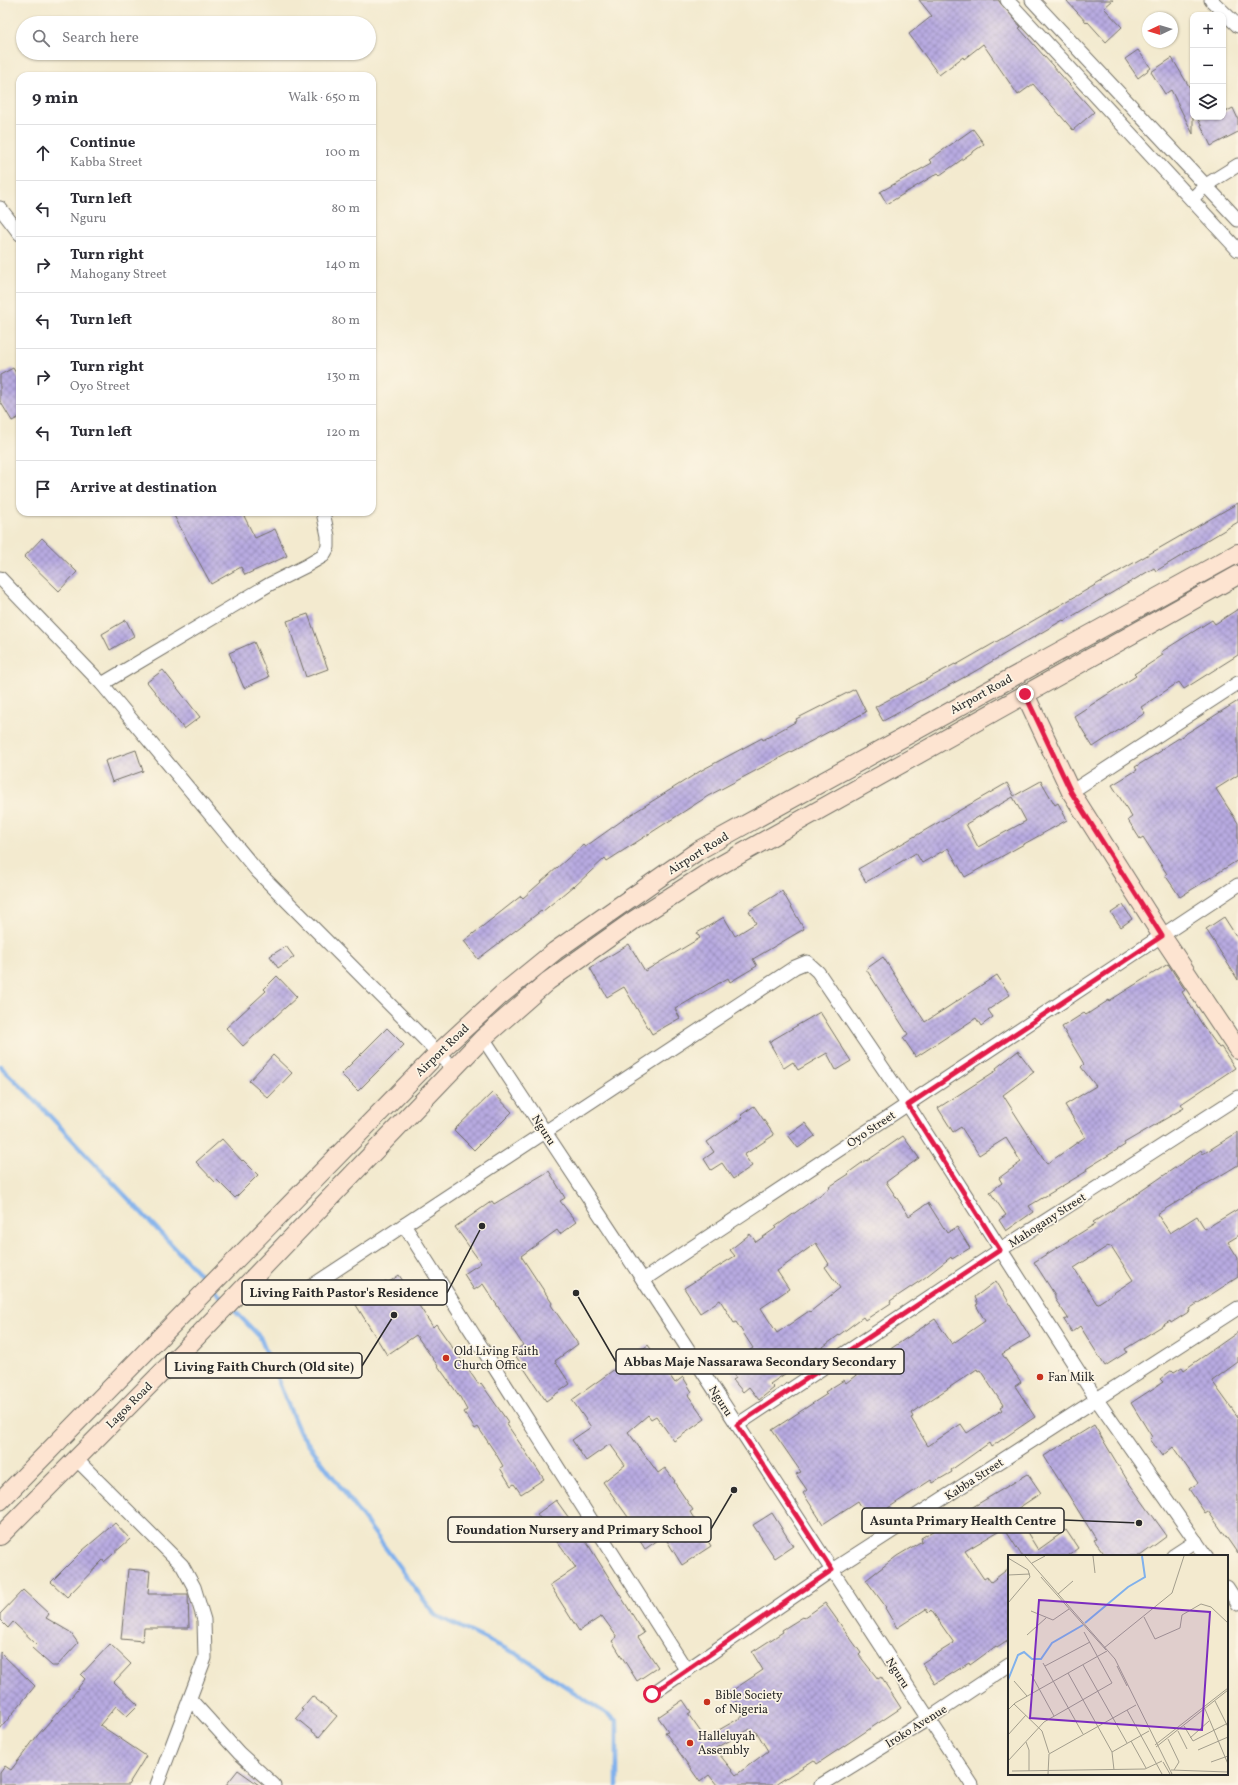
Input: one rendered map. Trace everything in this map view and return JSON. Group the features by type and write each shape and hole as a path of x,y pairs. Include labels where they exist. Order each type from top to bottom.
{"main road":[{"name":"Airport Road","path":"237,1260 438,1053 501,995 555,951 699,850 1238,553"},
{"name":"Airport Road","path":"258,1274 483,1038 548,982 634,920 712,870 792,824 1238,575"},
{"path":"1025,694 1071,792 1162,936 1238,1050"},
{"name":"Lagos Road","path":"0,1501 237,1260"},
{"name":"Lagos Road","path":"0,1536 258,1274"}],"street":[{"path":"1007,0 1238,250"},
{"path":"1032,0 1238,220"},
{"path":"1211,0 1238,26"},
{"path":"1192,199 1206,185 1238,165"},
{"path":"0,208 16,229"},
{"path":"102,684 270,584 323,556 328,547 328,536 323,516"},
{"path":"0,578 46,624 102,684 258,872 453,1068"},
{"path":"1071,792 1238,683"},
{"name":"Oyo Street","path":"643,1280 1238,885"},
{"path":"307,1289 795,967 808,962 818,972 908,1105 1097,1400 1205,1555"},
{"name":"Nguru","path":"483,1038 643,1280 972,1785"},
{"name":"Mahogany Street","path":"737,1425 1000,1250 1238,1097"},
{"path":"404,1225 687,1671"},
{"name":"Kabba Street","path":"652,1694 832,1570 1238,1308"},
{"path":"76,1459 182,1565 194,1587 204,1620 205,1658 157,1785"},
{"path":"1175,1555 1196,1541"},
{"path":"1228,1589 1238,1604"},
{"name":"Iroko Avenue","path":"821,1785 928,1719 1008,1666"},
{"path":"190,1699 239,1753 274,1785"}],"building":[{"path":"919,0 998,0 1021,27 1019,28 1094,112 1073,130 1033,84 1018,95 983,44 964,59 963,57 939,75 909,34 932,16"},
{"path":"1066,0 1113,0 1104,8 1122,27 1106,42"},
{"path":"1138,50 1151,68 1138,78 1125,59"},
{"path":"1172,58 1190,88 1190,120 1193,120 1193,134 1171,90 1165,94 1151,72"},
{"path":"1233,108 1238,119 1238,132 1211,146 1198,120 1226,120 1226,112"},
{"path":"973,129 984,144 940,175 938,173 887,204 880,192 932,163 929,160"},
{"path":"13,368 16,373 16,419 12,421 0,401 0,375"},
{"path":"1238,503 1238,522 1156,571 1154,568 972,673 883,721 875,707 955,664 956,665"},
{"path":"174,516 244,516 255,538 275,529 287,556 245,575 241,567 211,584"},
{"path":"42,538 77,572 59,591 24,557"},
{"path":"1238,609 1238,655 1184,689 1179,682 1141,707 1145,713 1093,747 1074,716 1136,676 1134,674 1163,655 1161,652 1212,620 1215,624"},
{"path":"308,614 328,669 306,677 287,621"},
{"path":"126,620 134,636 110,650 102,634"},
{"path":"254,642 269,677 244,688 229,653"},
{"path":"163,670 200,717 184,729 147,682"},
{"path":"855,689 866,712 708,796 607,861 605,858 574,887 573,886 542,912 541,911 478,959 464,941 521,896 523,898 583,845 585,847 627,817 702,770 762,738 763,740 797,721 796,719"},
{"path":"1238,701 1238,775 1216,789 1238,823 1238,860 1180,897 1165,875 1167,874 1143,837 1140,839 1128,820 1132,817 1112,785 1137,770 1135,767 1161,751 1160,750"},
{"path":"136,750 143,771 112,782 105,761"},
{"path":"1041,781 1055,805 1058,803 1067,820 965,877 948,848 922,863 916,853 866,882 858,869 1007,783 1014,796","holes":["1013,797 1026,821 978,847 966,824"]},
{"path":"782,891 804,929 753,959 757,966 730,982 728,978 675,1009 680,1018 652,1034 624,987 607,997 590,968 629,944 645,971 700,938 697,933 724,917 735,936 756,923 749,911"},
{"path":"1123,905 1132,919 1121,927 1111,913"},
{"path":"1224,917 1238,939 1238,980 1206,929"},
{"path":"286,946 294,957 278,968 270,956"},
{"path":"883,957 925,1022 997,975 1010,995 988,1010 993,1017 981,1026 976,1018 916,1057 903,1038 908,1034 866,969"},
{"path":"1168,964 1185,990 1182,992 1202,1024 1219,1048 1221,1047 1235,1068 1181,1104 1184,1108 1124,1143 1125,1145 1086,1169 1087,1171 1029,1206 1033,1212 1006,1231 999,1220 1006,1215 990,1192 1002,1183 999,1178 1021,1162 1006,1138 979,1155 961,1127 953,1132 938,1108 997,1070 996,1068 1018,1051 1034,1072 1003,1095 1047,1164 1085,1137 1065,1105 1096,1086 1081,1067 1084,1064 1062,1027 1084,1013 1086,1015"},
{"path":"277,976 297,997 243,1046 226,1028 266,991 264,989"},
{"path":"820,1012 851,1061 836,1070 827,1053 798,1070 793,1062 784,1068 769,1042"},
{"path":"387,1028 404,1045 358,1091 341,1074"},
{"path":"273,1055 292,1073 268,1098 249,1081"},
{"path":"493,1092 512,1112 474,1150 454,1130"},
{"path":"754,1106 774,1135 744,1155 752,1166 733,1179 722,1163 711,1170 704,1159 714,1152 707,1142 743,1117 741,1115"},
{"path":"805,1123 815,1136 798,1148 788,1135"},
{"path":"1238,1132 1238,1165 1157,1214 1170,1233 1197,1216 1205,1229 1238,1209 1238,1236 1228,1242 1238,1258 1238,1277 1189,1309 1190,1311 1171,1323 1170,1321 1125,1349 1127,1352 1105,1366 1080,1326 1072,1332 1064,1320 1068,1318 1055,1299 1055,1295 1034,1262 1095,1224 1093,1222 1201,1150 1203,1154","holes":["1108,1246 1111,1246 1133,1280 1097,1304 1074,1268"]},
{"path":"903,1136 919,1158 886,1182 909,1216 928,1203 947,1233 957,1227 970,1248 952,1259 951,1257 923,1279 890,1301 891,1303 865,1320 863,1317 819,1350 817,1347 796,1361 798,1365 770,1384 774,1388 759,1400 749,1387 743,1392 733,1380 736,1378 732,1373 738,1368 734,1362 753,1348 736,1322 734,1323 720,1300 700,1313 684,1288 735,1256 730,1250 750,1234 756,1242 830,1188 829,1187 849,1174 848,1173 866,1160 867,1161","holes":["816,1243 829,1264 825,1267 840,1288 810,1312 809,1311 777,1333 761,1308 789,1289 777,1271"]},
{"path":"222,1139 242,1161 243,1160 258,1175 235,1198 217,1180 215,1182 196,1162"},
{"path":"549,1171 565,1198 560,1201 576,1222 560,1234 557,1230 521,1256 552,1303 551,1305 578,1344 555,1361 570,1384 546,1401 513,1352 523,1345 483,1284 474,1290 464,1274 481,1263 455,1227 492,1201 494,1204"},
{"path":"399,1275 433,1327 436,1324 479,1385 481,1383 544,1479 521,1494 514,1484 511,1486 500,1468 503,1466 496,1454 478,1427 475,1429 464,1412 467,1410 460,1397 416,1335 387,1355 356,1305 367,1297 367,1294 386,1281 388,1283"},
{"path":"996,1281 1030,1337 1002,1354 1021,1382 1015,1386 1035,1417 991,1447 989,1443 951,1470 952,1472 933,1483 931,1480 888,1508 890,1512 871,1523 858,1501 823,1524 803,1493 807,1490 796,1474 801,1472 772,1430 827,1394 825,1392 844,1380 846,1383 883,1354 935,1319 952,1344 985,1321 976,1305 978,1304 975,1297","holes":["977,1369 978,1371 980,1370 1003,1405 1000,1407 1002,1410 967,1433 961,1424 928,1446 911,1418 913,1417 911,1413"]},
{"path":"1238,1332 1238,1362 1212,1381 1238,1417 1238,1554 1208,1511 1205,1513 1189,1489 1198,1483 1173,1447 1162,1456 1150,1439 1152,1437 1131,1403 1163,1382 1160,1379 1172,1370 1174,1372 1182,1367 1184,1370"},
{"path":"648,1345 675,1383 683,1377 692,1392 688,1395 705,1419 674,1441 656,1416 651,1419 648,1415 628,1432 658,1473 665,1468 675,1481 674,1482 693,1510 690,1512 711,1546 682,1565 664,1536 645,1549 635,1533 638,1531 603,1482 625,1465 610,1444 586,1461 572,1440 591,1427 572,1400"},
{"path":"1094,1425 1129,1483 1167,1536 1141,1555 1105,1555 1094,1540 1096,1539 1044,1456"},
{"path":"1028,1474 1041,1493 1014,1511 1038,1550 1066,1530 1078,1548 1069,1555 1021,1555 1004,1528 965,1551 984,1579 987,1577 991,1582 1008,1569 1008,1641 997,1648 996,1646 970,1665 969,1663 935,1684 922,1663 954,1643 931,1610 928,1613 926,1609 897,1628 885,1608 886,1607 866,1580 897,1556 922,1541 921,1538"},
{"path":"556,1500 589,1546 644,1633 638,1637 658,1667 637,1681 612,1641 617,1637 602,1616 579,1631 550,1585 576,1568 537,1514"},
{"path":"772,1513 793,1546 775,1558 753,1525"},
{"path":"115,1523 130,1539 104,1562 103,1560 67,1597 51,1582 82,1551"},
{"path":"128,1569 150,1571 148,1594 188,1594 189,1628 144,1628 143,1641 121,1639"},
{"path":"23,1590 49,1614 46,1618 70,1632 78,1643 57,1666 52,1666 32,1648 36,1644 13,1622 8,1628 0,1620 0,1614"},
{"path":"825,1603 861,1653 859,1655 878,1679 881,1677 901,1708 817,1764 814,1760 775,1785 717,1785 709,1775 700,1782 665,1732 668,1731 658,1717 683,1700 691,1712 688,1714 705,1738 745,1715 730,1692 763,1670 752,1652 783,1632 782,1630 803,1617 804,1618","holes":["750,1729 753,1733 756,1731 768,1751 736,1775 715,1749"]},
{"path":"110,1644 131,1664 114,1682 138,1705 127,1716 116,1706 100,1725 146,1756 128,1785 0,1785 0,1773 5,1766 11,1770 37,1736 79,1689 78,1688 85,1679 81,1675"},
{"path":"0,1652 35,1686 0,1729"},
{"path":"312,1696 337,1716 319,1737 296,1718 303,1710 301,1709"},
{"path":"238,1770 259,1785 226,1785"}],"waterway":[{"path":"0,1066 30,1095 209,1284"},
{"path":"214,1289 225,1301"},
{"path":"230,1306 260,1337 299,1431 435,1615 517,1654 617,1721 617,1785"}],"place":[{"name":"Living Faith Pastor's Residence","path":"482,1226"},
{"name":"Abbas Maje Nassarawa Secondary Secondary","path":"576,1293"},
{"name":"Living Faith Church (Old site)","path":"394,1315"},
{"name":"Old Living Faith Church Office","path":"446,1358"},
{"name":"Fan Milk","path":"1040,1377"},
{"name":"Foundation Nursery and Primary School","path":"734,1490"},
{"name":"Asunta Primary Health Centre","path":"1139,1523"},
{"name":"Bible Society of Nigeria","path":"707,1702"},
{"name":"Halleluyah Assembly","path":"690,1743"}],"route":[{"path":"652,1694 832,1570 737,1425 1000,1250 908,1105 1162,936 1071,792 1025,694"}]}
